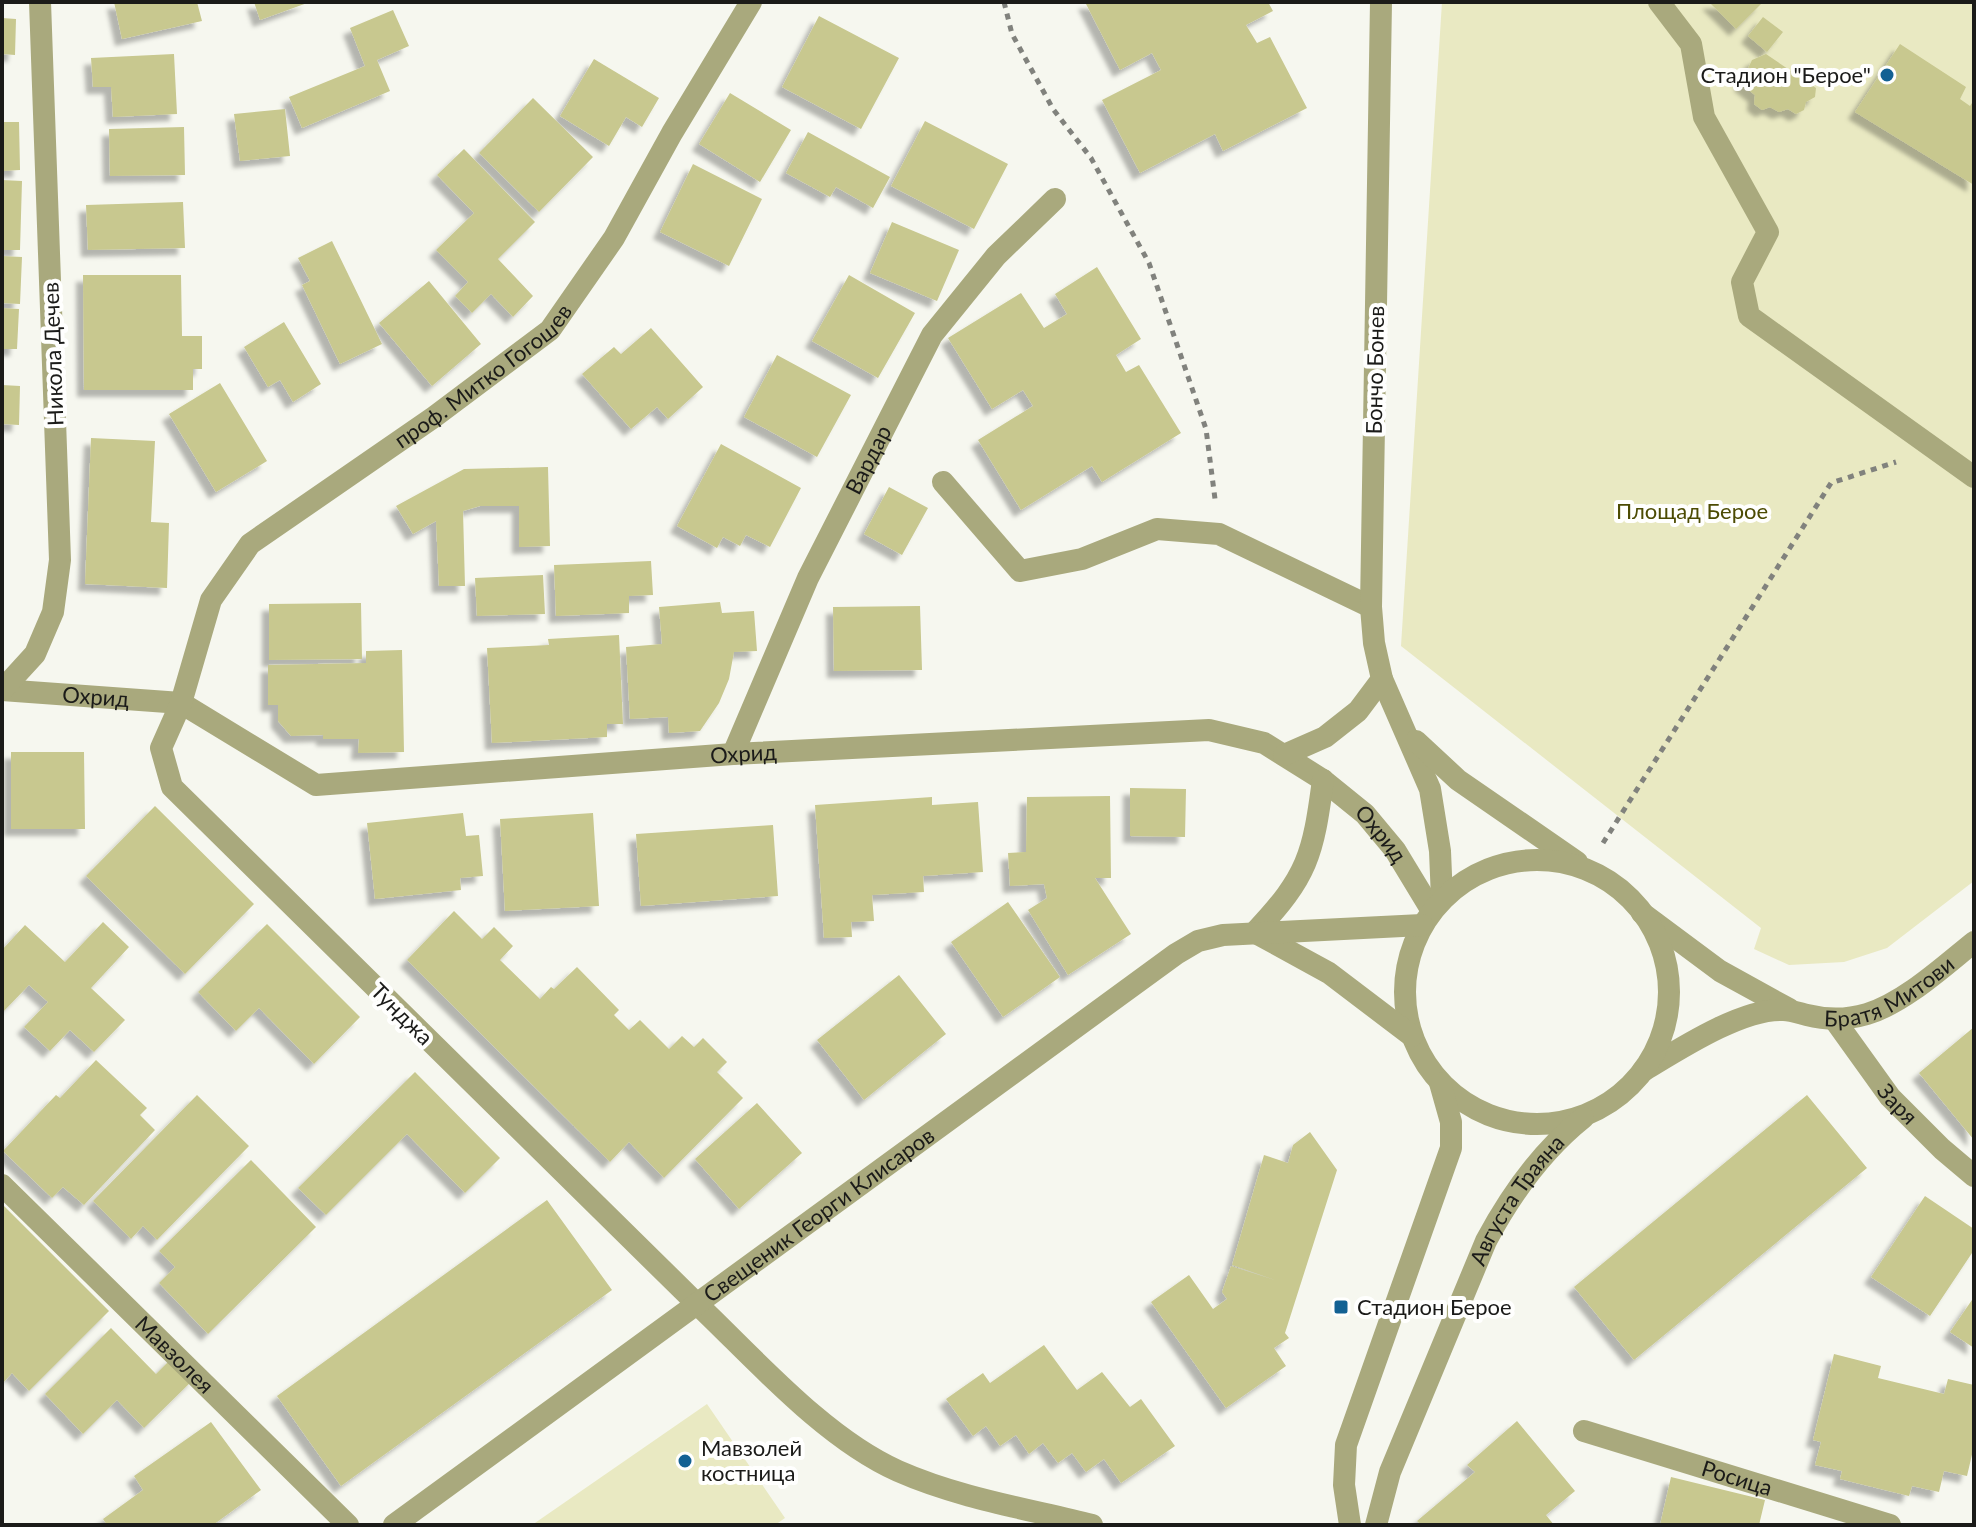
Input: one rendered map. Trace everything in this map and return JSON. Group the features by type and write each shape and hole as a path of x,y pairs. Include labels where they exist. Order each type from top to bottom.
{"street":[{"name":"Никола Дечев","path":"2,690 35,654 53,612 60,560 40,2"},
{"name":"проф. Митко Гогошев","path":"181,703 211,600 250,544 434,417 550,330 614,238 672,133 751,2"},
{"name":"Бончо Бонев","path":"1381,2 1371,607 1374,643 1382,679 1430,789 1440,851 1432,912"},
{"path":"1659,2 1691,44 1704,117 1768,232 1742,282 1749,316 1974,477"},
{"name":"Вардар","path":"733,754 808,578 932,335 996,256 1055,199"},
{"path":"943,482 1020,571 1082,559 1157,529 1219,534 1371,607"},
{"path":"1284,755 1325,737 1358,711 1382,679"},
{"name":"Охрид","path":"2,690 181,703 316,785 733,754 1209,730 1264,743 1323,780 1365,814 1395,850 1432,912"},
{"name":"Тунджа","path":"181,703 161,748 172,787 826,1427 896,1470 946,1488 1092,1525"},
{"name":"Бончо Бонев","path":"1407,732 1458,780 1586,869"},
{"path":"1323,780 1316,835 1305,869 1285,900 1255,932 1329,973 1412,1036"},
{"path":"1350,1525 1344,1485 1346,1445 1451,1148 1451,1122 1442,1087 1412,1036 1405,998 1405,980 1414,941 1432,912 1485,870 1510,861 1536,859 1586,869 1618,887 1642,913 1662,952 1668,995 1660,1039 1643,1071 1618,1096 1589,1113 1549,1124 1507,1120 1469,1105 1437,1078"},
{"name":"Свещеник Георги Клисаров","path":"394,1525 1176,954 1198,941 1223,935 1432,912"},
{"name":"Братя Митови","path":"1642,913 1720,971 1794,1011"},
{"name":"Братя Митови","path":"1643,1071 1727,1025 1767,1011 1794,1011 1834,1019 1859,1016 1883,1008 1974,942"},
{"name":"Заря","path":"1834,1019 1890,1097 1974,1176"},
{"name":"Августа Траяна","path":"1376,1525 1390,1472 1486,1241 1512,1199 1544,1158 1589,1113"},
{"name":"Мавзолея","path":"2,1185 348,1525"},
{"name":"Росица","path":"1584,1431 1890,1525"}],"path":[{"path":"1004,2 1012,34 1053,109 1091,158 1149,263 1206,429 1219,534"},
{"path":"1586,869 1831,483 1935,449"}],"green space":[{"name":"Площад Берое","path":"1442,2 1974,2 1974,881 1887,948 1844,962 1789,965 1754,949 1761,928 1401,646"},
{"name":"Мавзолей костница","path":"707,1404 785,1518 775,1525 532,1525"}],"building":[{"path":"114,2 197,2 202,21 122,39"},
{"path":"254,2 310,2 260,20"},
{"path":"1085,2 1268,2 1273,11 1246,25 1257,43 1270,37 1307,108 1223,151 1215,134 1140,173 1102,100 1161,70 1152,53 1120,70"},
{"path":"1709,2 1763,2 1736,29"},
{"path":"393,10 409,46 377,60 390,91 302,128 289,97 365,66 350,28"},
{"path":"819,16 899,58 861,129 782,87"},
{"path":"1763,17 1783,32 1767,52 1748,36"},
{"path":"2,18 16,19 15,55 2,54"},
{"path":"1900,44 1966,87 1960,99 1970,106 1974,100 1974,185 1855,112"},
{"path":"174,54 177,114 113,117 111,87 93,87 91,58"},
{"path":"1766,54 1816,88 1815,97 1806,102 1804,110 1796,114 1788,109 1779,112 1770,107 1762,110 1754,104 1755,95 1741,84 1752,60"},
{"path":"594,59 659,98 642,127 626,117 609,146 560,116"},
{"path":"730,93 791,130 760,182 699,144"},
{"path":"533,98 593,157 539,212 479,153"},
{"path":"285,109 290,156 240,161 234,114"},
{"path":"925,121 1008,164 974,229 891,186"},
{"path":"2,122 19,122 20,170 2,171"},
{"path":"184,127 185,175 110,176 109,129"},
{"path":"808,132 890,177 873,208 836,187 830,197 786,173"},
{"path":"464,149 535,222 498,259 533,296 513,317 491,294 472,313 455,296 468,282 436,250 474,213 437,175"},
{"path":"693,164 762,199 729,266 660,232"},
{"path":"2,180 22,181 20,250 2,250"},
{"path":"183,202 185,248 88,250 86,205"},
{"path":"892,222 959,250 937,301 870,273"},
{"path":"332,241 382,344 340,364 302,285 310,281 298,258"},
{"path":"2,256 22,257 20,304 2,303"},
{"path":"1097,267 1141,339 1116,355 1126,372 1139,365 1181,433 1102,482 1092,466 1021,510 978,440 1033,406 1023,390 992,409 948,338 1021,293 1044,328 1067,314 1055,294"},
{"path":"83,275 181,275 182,336 202,336 202,369 193,369 193,390 84,390"},
{"path":"849,275 915,313 878,378 812,341"},
{"path":"429,281 481,344 432,386 379,323"},
{"path":"2,308 19,309 17,349 2,349"},
{"path":"284,322 321,384 293,402 280,380 268,387 244,347"},
{"path":"651,328 703,387 668,419 657,407 631,429 582,374 614,347 621,354"},
{"path":"777,355 851,395 817,457 744,417"},
{"path":"220,383 267,461 216,492 169,414"},
{"path":"2,385 20,386 19,425 2,424"},
{"path":"91,438 155,441 151,522 169,523 167,588 85,584"},
{"path":"721,444 801,488 770,547 746,535 740,546 723,537 717,548 677,526"},
{"path":"548,467 550,546 519,547 519,506 480,506 463,511 465,586 439,586 436,521 413,534 396,506 464,469"},
{"path":"889,487 928,508 902,555 864,534"},
{"path":"651,561 653,595 629,596 629,613 556,616 554,565"},
{"path":"543,575 545,614 477,616 475,578"},
{"path":"720,602 722,613 754,611 757,651 734,652 729,679 719,703 700,731 669,733 668,717 630,719 626,647 662,644 659,607"},
{"path":"361,603 362,659 269,660 269,604"},
{"path":"920,606 922,670 834,671 833,607"},
{"path":"619,635 623,724 607,724 607,737 492,743 487,648 549,645 548,639"},
{"path":"402,650 404,752 358,753 359,739 323,739 323,735 291,736 278,721 278,705 268,705 268,665 366,663 366,651"},
{"path":"11,752 84,752 85,829 11,829"},
{"path":"1130,788 1186,789 1185,837 1130,836"},
{"path":"1110,796 1111,878 1095,878 1131,934 1068,975 1028,910 1047,898 1044,884 1010,886 1008,853 1026,852 1027,797"},
{"path":"932,797 932,805 978,802 983,872 923,876 924,892 872,895 874,921 851,922 852,937 824,938 815,805"},
{"path":"155,806 254,904 185,974 86,876"},
{"path":"463,813 466,836 479,835 483,876 460,878 461,890 375,899 367,823"},
{"path":"593,813 599,906 505,911 500,819"},
{"path":"773,825 778,896 641,906 636,834"},
{"path":"1008,902 1060,977 1003,1017 951,942"},
{"path":"454,911 482,939 494,927 513,946 500,960 540,999 577,967 619,1010 614,1015 629,1030 640,1020 669,1049 682,1036 694,1047 703,1038 727,1062 717,1072 743,1098 664,1178 629,1142 610,1162 407,960"},
{"path":"103,922 129,947 91,988 125,1020 94,1052 70,1030 50,1051 24,1027 48,1002 29,985 2,1013 2,950 25,925 65,962"},
{"path":"267,924 360,1017 314,1064 259,1008 236,1031 198,992"},
{"path":"899,975 946,1034 864,1100 817,1040"},
{"path":"1974,1027 1974,1140 1919,1073"},
{"path":"96,1060 147,1108 140,1115 155,1130 84,1205 63,1187 52,1198 3,1151 56,1095 60,1098"},
{"path":"415,1072 500,1158 465,1193 407,1134 326,1215 298,1188"},
{"path":"197,1095 249,1146 157,1240 143,1226 131,1239 93,1201"},
{"path":"1807,1095 1867,1168 1634,1360 1574,1287"},
{"path":"757,1103 802,1153 739,1209 695,1159"},
{"path":"1310,1132 1337,1170 1285,1333 1289,1338 1274,1348 1286,1366 1226,1408 1151,1302 1189,1275 1213,1309 1227,1299 1222,1292 1231,1266 1275,1280 1232,1265 1264,1155 1288,1163 1293,1145"},
{"path":"251,1160 316,1227 208,1334 159,1283 175,1267 159,1251"},
{"path":"1925,1196 1974,1229 1974,1250 1930,1316 1871,1277"},
{"path":"547,1200 612,1290 341,1486 277,1396"},
{"path":"2,1204 109,1311 29,1391 12,1373 2,1384"},
{"path":"1974,1297 1974,1348 1950,1332"},
{"path":"111,1328 156,1374 174,1356 195,1378 144,1428 117,1400 83,1434 45,1394"},
{"path":"1044,1345 1077,1390 1102,1372 1130,1407 1141,1399 1175,1446 1121,1483 1104,1459 1086,1472 1072,1453 1058,1463 1043,1443 1029,1454 1016,1435 1000,1446 986,1426 973,1436 946,1399 983,1373 990,1383"},
{"path":"1834,1354 1881,1366 1878,1378 1944,1394 1948,1379 1974,1385 1974,1446 1967,1476 1944,1471 1939,1492 1912,1486 1909,1496 1840,1479 1842,1471 1815,1465 1821,1442 1813,1440"},
{"path":"1517,1421 1575,1491 1546,1515 1554,1525 1421,1525 1417,1521 1475,1472 1467,1465"},
{"path":"211,1422 261,1490 213,1525 107,1525 103,1519 143,1490 134,1476"},
{"path":"1671,1477 1765,1500 1759,1525 1660,1525"}],"place":[{"name":"Стадион \"Берое\"","path":"1887,75"},
{"name":"Стадион Берое","path":"1341,1307"},
{"name":"Мавзолей костница","path":"685,1461"}]}
